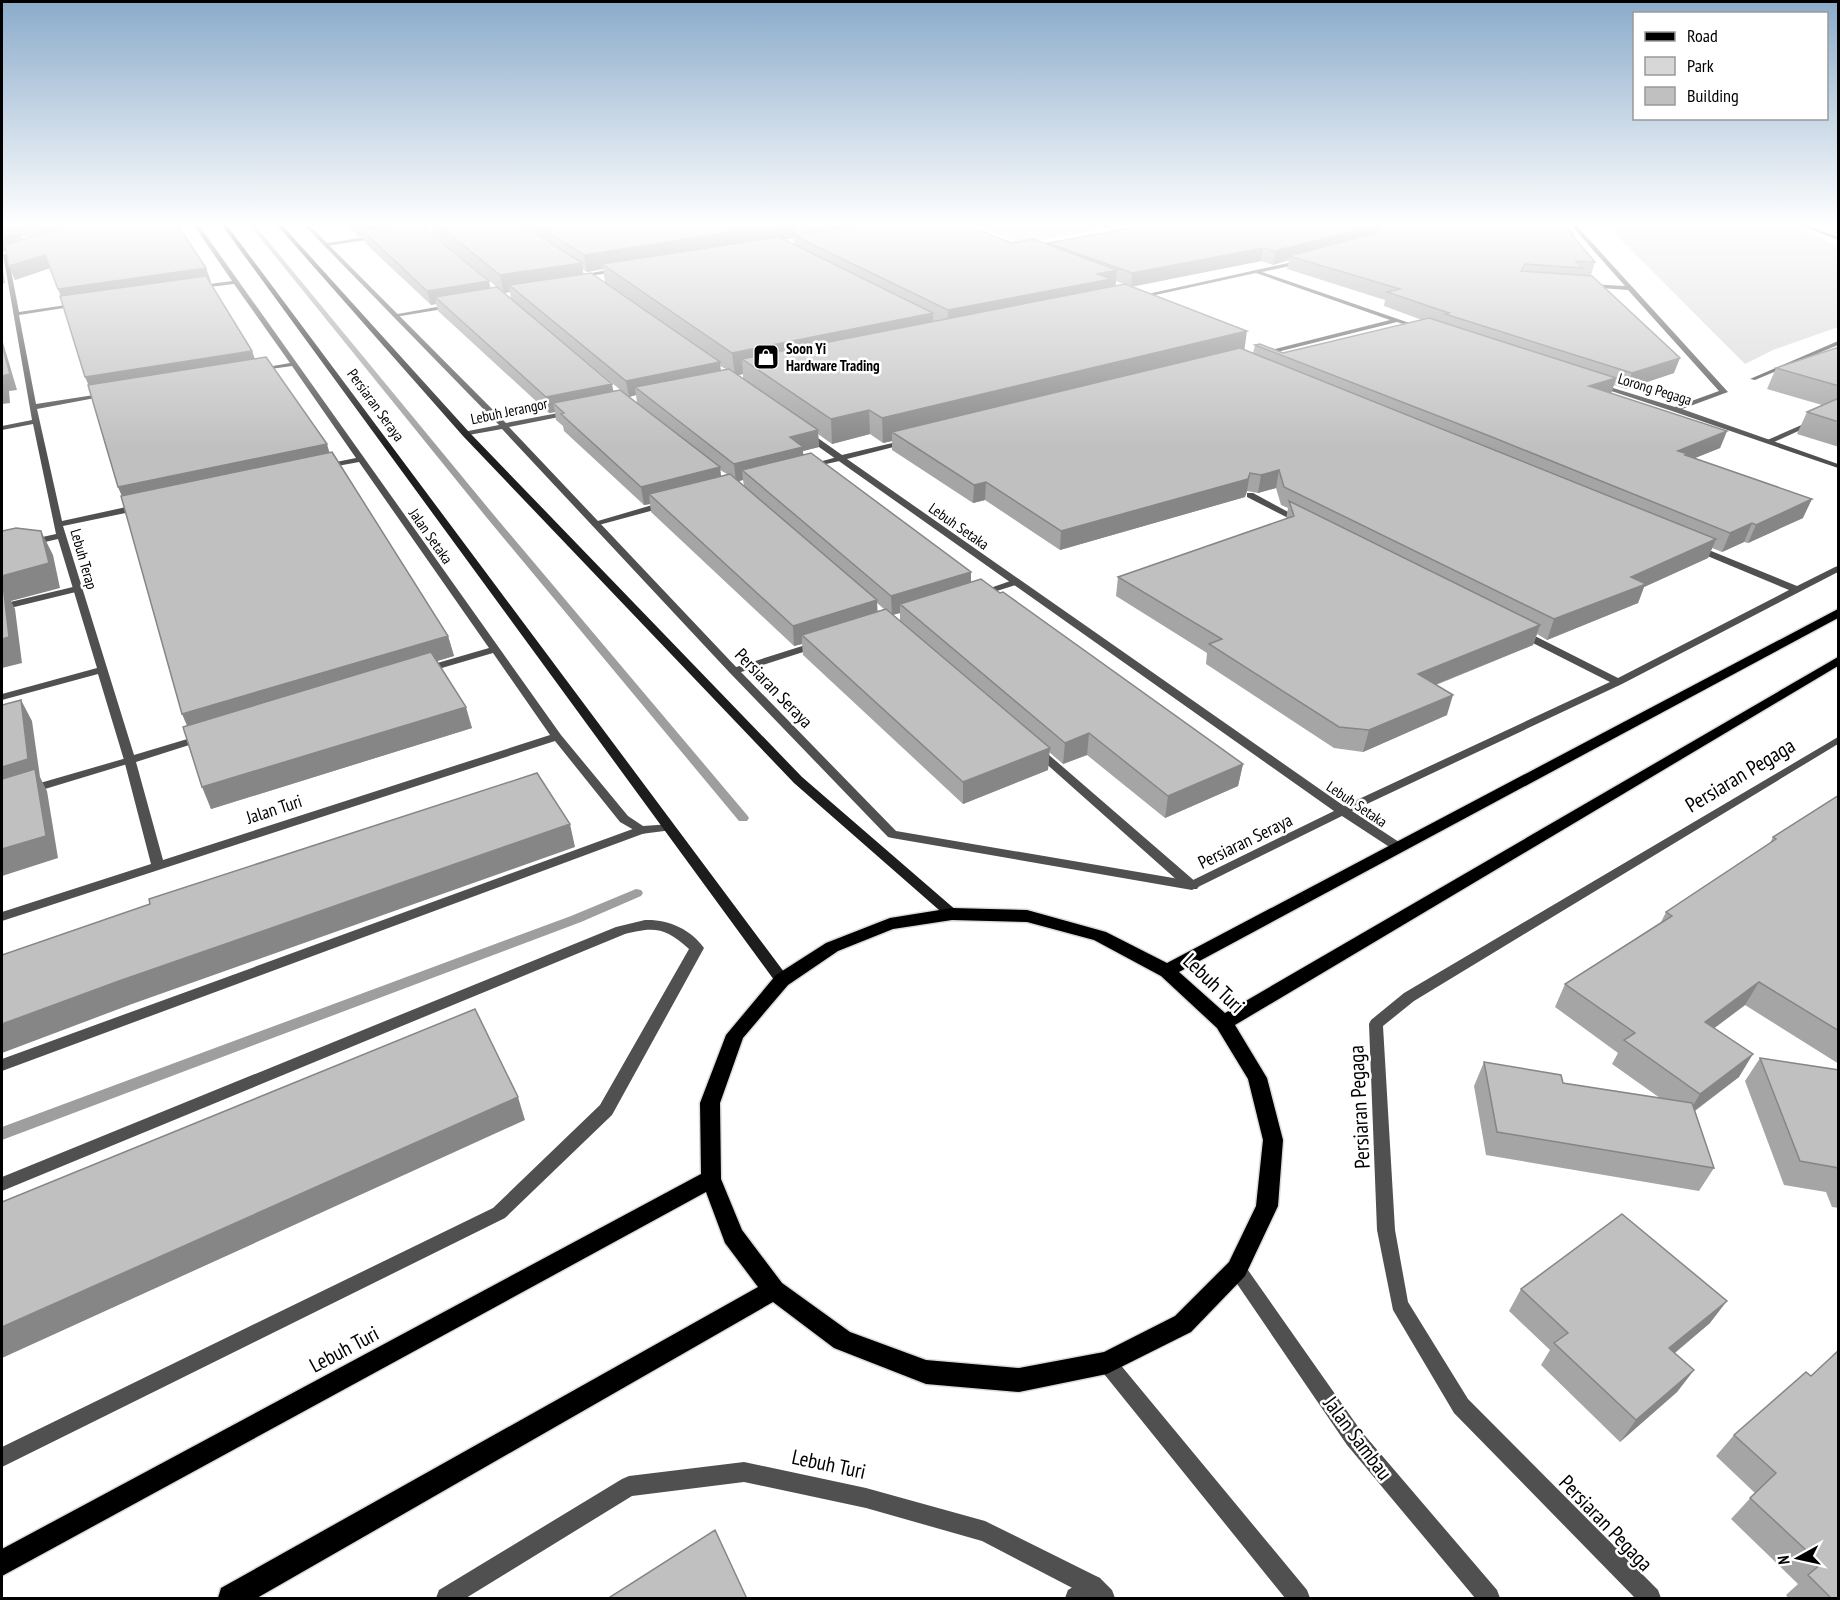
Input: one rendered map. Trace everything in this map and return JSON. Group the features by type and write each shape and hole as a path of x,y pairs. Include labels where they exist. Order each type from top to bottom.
{"main road":[{"name":"Persiaran Seraya","path":"279,299 782,980"},
{"path":"345,299 466,434 798,780 952,914"},
{"path":"1167,971 1839,613"},
{"path":"1224,1023 1839,661"},
{"name":"Lebuh Turi","path":"952,914 1027,916 1100,936 1167,971 1224,1023 1257,1078 1273,1140 1267,1206 1238,1269 1183,1324 1107,1363 1019,1380 927,1372 842,1340 774,1290 733,1236 711,1179 710,1103 735,1035 782,980 832,946 890,924 952,914"},
{"name":"Lebuh Turi","path":"2,1563 711,1179"},
{"path":"231,1599 774,1290"}],"street":[{"name":"Lebuh Terap","path":"13,299 61,536 130,760 158,866"},
{"name":"Jalan Setaka","path":"248,299 557,737 624,819 641,830"},
{"name":"Persiaran Seraya","path":"379,299 504,426 734,671 892,834 1192,886 1618,682 1839,569"},
{"path":"1334,299 1430,331"},
{"path":"1640,299 1724,392 1675,409"},
{"path":"16,314 84,304"},
{"path":"395,315 459,305"},
{"path":"1249,357 1397,320"},
{"path":"1753,380 1839,343"},
{"path":"249,372 295,364"},
{"name":"Lorong Pegaga","path":"1584,381 1675,409 1839,465"},
{"path":"34,407 113,394"},
{"name":"Lebuh Jerangor","path":"466,434 581,410"},
{"path":"1769,441 1839,411"},
{"path":"2,428 36,422"},
{"name":"Lebuh Setaka","path":"794,425 1343,812 1398,847"},
{"path":"798,469 920,438"},
{"path":"315,469 361,459"},
{"path":"1250,495 1313,527"},
{"path":"595,523 676,501"},
{"path":"59,524 152,504"},
{"path":"2,549 61,536"},
{"path":"1687,544 1797,590"},
{"path":"974,596 1016,582"},
{"path":"2,607 77,589"},
{"path":"1513,629 1618,682"},
{"path":"734,671 834,640"},
{"path":"415,673 495,649"},
{"path":"2,697 102,670"},
{"path":"2,798 221,732"},
{"name":"Jalan Turi","path":"2,917 557,737"},
{"name":"Persiaran Pegaga","path":"1650,1599 1461,1406 1399,1304 1386,1230 1376,1024 1409,997 1839,740"},
{"path":"1032,746 1192,886"},
{"path":"2,1065 641,830 668,827"},
{"path":"2,1184 621,930 647,923 676,929 697,948 606,1110 499,1213 2,1457"},
{"name":"Jalan Sambau","path":"1238,1269 1354,1438 1489,1599"},
{"path":"1107,1363 1299,1599"},
{"name":"Lebuh Turi","path":"447,1599 629,1486 744,1472 866,1498 985,1531 1091,1594"}],"green space":[{"path":"1680,299 1838,299 1838,327 1773,350 1745,364"}],"building":[{"path":"61,299 220,299 252,351 85,377"},
{"path":"437,299 511,299 612,384 546,397"},
{"path":"526,299 628,299 720,362 626,381"},
{"path":"653,299 904,299 933,313 732,353"},
{"path":"925,299 1008,299 948,310"},
{"path":"1050,299 1163,299 1247,331 882,418 869,410 831,419 742,359"},
{"path":"1407,299 1616,299 1680,358 1632,373 1445,314 1449,313"},
{"path":"1429,318 1616,378 1589,386 1727,431 1678,451 1812,499 1756,525 1752,523 1730,533 1255,345 1260,344 1283,353"},
{"path":"2,345 10,374 2,376"},
{"path":"1839,347 1839,386 1776,368"},
{"path":"1240,348 1716,539 1631,577 1646,584 1554,619 1284,487 1279,470 1261,475 1250,473 1248,479 1061,531 986,482 974,485 892,432"},
{"path":"266,357 327,444 118,487 88,385"},
{"path":"729,369 818,430 790,437 803,447 734,464 635,387"},
{"path":"620,390 720,467 641,487 561,414 564,413 553,403"},
{"path":"1839,398 1839,422 1807,412"},
{"path":"332,452 448,636 182,714 121,496"},
{"path":"811,453 971,572 891,596 742,470"},
{"path":"730,474 877,600 793,626 649,494"},
{"path":"1289,501 1540,625 1418,674 1453,695 1369,730 1339,727 1209,644 1222,639 1118,577 1294,516"},
{"path":"16,528 41,531 49,563 2,576 2,531"},
{"path":"981,579 1000,593 1003,592 1243,764 1168,796 1089,733 1065,743 900,604"},
{"path":"2,585 9,637 2,639"},
{"path":"886,609 1050,748 963,782 802,635"},
{"path":"431,652 466,707 202,787 183,727"},
{"path":"21,700 28,759 2,767 2,705"},
{"path":"35,769 46,836 2,849 2,779"},
{"path":"537,773 570,824 2,1024 2,955 150,904 149,899"},
{"path":"1839,795 1839,1031 1759,982 1705,1022 1753,1054 1700,1094 1624,1040 1635,1033 1565,984 1672,916 1666,912 1776,839 1773,837"},
{"path":"475,1009 518,1097 2,1327 2,1202"},
{"path":"1760,1058 1839,1070 1839,1168 1800,1161"},
{"path":"1484,1062 1561,1075 1563,1083 1692,1103 1714,1168 1497,1132"},
{"path":"1622,1214 1727,1301 1669,1348 1694,1370 1636,1420 1554,1343 1568,1333 1521,1289"},
{"path":"1839,1350 1839,1599 1832,1599 1808,1575 1821,1564 1750,1498 1776,1473 1734,1435 1806,1372 1811,1376"},
{"path":"715,1530 747,1599 607,1599"}],"waterway":[{"path":"312,299 490,516 743,818"},
{"path":"2,1134 576,919 636,893"}],"place":[{"name":"Soon Yi Hardware Trading","path":"766,357"}]}
